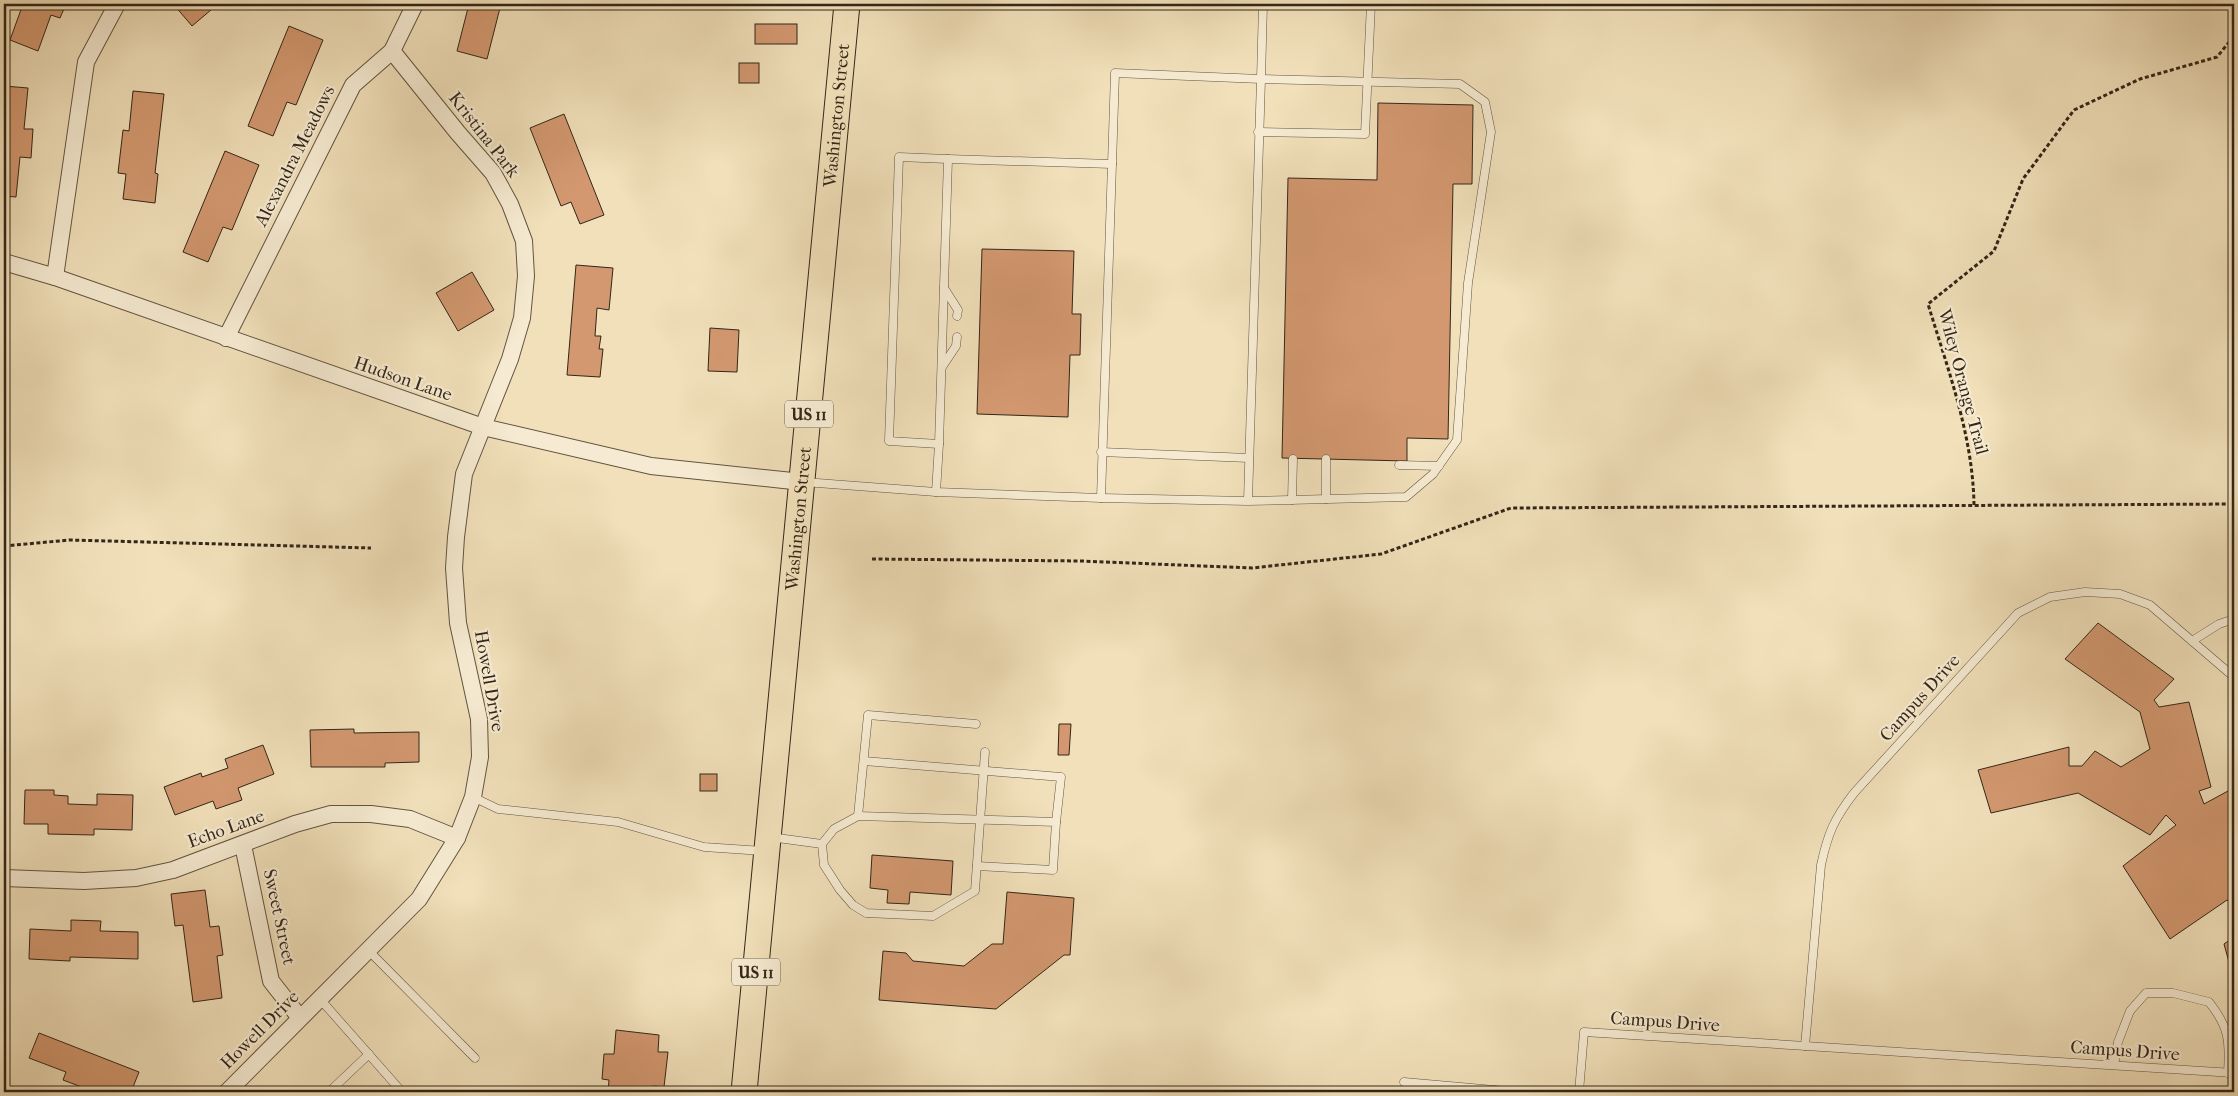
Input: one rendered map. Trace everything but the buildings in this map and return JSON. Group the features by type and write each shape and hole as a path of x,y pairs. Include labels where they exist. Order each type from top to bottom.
{"main road":[{"name":"Washington Street","path":"768,837 847,4"},
{"name":"US 11","path":"744,1092 768,837"}],"street":[{"path":"55,277 86,62 117,4"},
{"name":"Alexandra Meadows","path":"226,338 353,85 392,51 415,4"},
{"name":"Kristina Park","path":"392,51 493,173 510,204 524,241 526,276 522,318 510,359 483,427"},
{"name":"Hudson Lane","path":"4,262 55,277 483,427 651,466 802,482"},
{"name":"Howell Drive","path":"226,1092 419,899 457,838 473,797 480,757 480,719 458,623 454,568 464,474 483,427"},
{"name":"Echo Lane","path":"4,878 84,881 136,878 173,870 295,824 331,814 371,814 410,819 457,838"},
{"name":"Sweet Street","path":"243,845 271,981 300,1018"}],"lane":[{"path":"1248,501 1263,4"},
{"path":"1258,132 1365,134 1371,4"},
{"path":"802,482 936,492 1101,498 1248,501 1406,498 1433,474 1457,440 1468,283 1491,132 1485,102 1460,84 1116,73 1101,452 1101,498"},
{"path":"939,444 889,441 899,157 1112,164"},
{"path":"936,492 948,159"},
{"path":"944,288 958,310 958,316"},
{"path":"941,368 956,346 957,337"},
{"path":"1101,452 1249,458"},
{"path":"1292,500 1293,458"},
{"path":"1326,459 1326,499"},
{"path":"1399,465 1439,466"},
{"name":"Campus Drive","path":"1805,1046 1821,864 1827,838 1838,815 1854,793 2018,613 2050,597 2086,592 2120,594 2150,605 2234,677"},
{"path":"2192,641 2219,624 2234,619"},
{"path":"858,816 868,715 976,724"},
{"path":"986,752 980,820 975,891 933,916 866,912 853,905 824,864 822,844 834,830 858,816 980,820 1056,822"},
{"path":"864,761 1061,777 1053,870 977,866"},
{"path":"473,797 498,809 618,822 704,847 768,837 822,844"},
{"path":"368,950 475,1058"},
{"path":"2114,1064 2118,1042 2130,1011 2146,993 2173,993 2209,1002 2222,1018 2230,1044 2231,1073"},
{"path":"320,999 402,1092"},
{"name":"Campus Drive","path":"1579,1092 1584,1032 2114,1064 2231,1073"},
{"path":"329,1092 369,1054"},
{"path":"1404,1082 1517,1092"}],"path":[{"name":"Wiley Orange Trail","path":"1974,505 1973,476 1961,414 1928,304 1994,251 2023,179 2074,110 2140,79 2217,57 2234,36"},
{"path":"872,558 1081,561 1252,568 1381,554 1511,508 2234,504"},
{"path":"4,546 70,540 371,548"}]}
